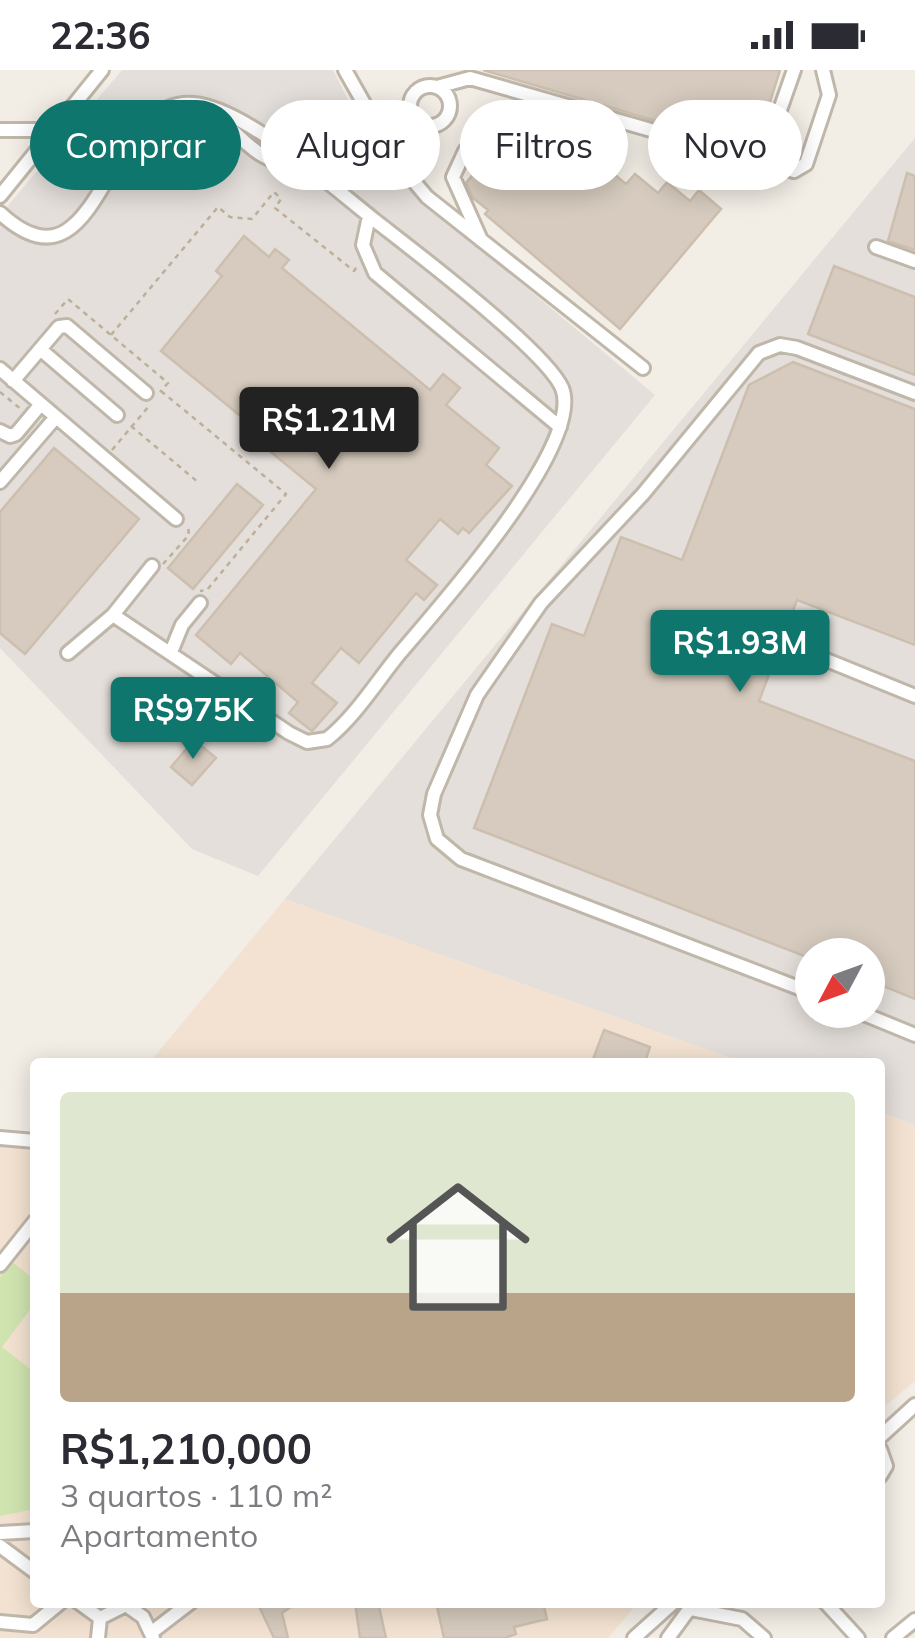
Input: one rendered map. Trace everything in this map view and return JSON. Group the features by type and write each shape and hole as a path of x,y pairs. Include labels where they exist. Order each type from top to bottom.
{"street":[{"path":"345,70 362,100"},
{"path":"784,100 794,70"},
{"path":"802,166 829,95 823,70"},
{"path":"79,100 99,73"},
{"path":"440,121 470,78"},
{"path":"412,100 425,87 438,88 470,78 648,129"},
{"path":"438,88 447,96 448,114"},
{"path":"0,213 32,235 62,234 84,216 147,120 177,104 210,107 260,157 282,166 304,167 369,216 550,370 562,388 566,407 560,427 514,510 327,739 307,742 289,733 113,615"},
{"path":"0,130 30,130"},
{"path":"0,196 30,161"},
{"path":"460,163 454,178 482,242"},
{"path":"422,190 642,368"},
{"path":"369,216 364,236 366,257 397,295 560,427"},
{"path":"876,247 915,261"},
{"path":"13,381 58,327 75,329 146,393"},
{"path":"795,987 461,859 437,840 430,815 459,731 497,662 541,603 643,494 758,353 780,345 797,348 915,393"},
{"path":"40,349 118,415"},
{"path":"0,369 176,519"},
{"path":"0,431 10,436 41,404"},
{"path":"0,482 56,417"},
{"path":"68,653 113,615 152,566"},
{"path":"171,652 197,601"},
{"path":"824,660 915,696"},
{"path":"885,1023 915,1035"},
{"path":"0,1138 30,1140"},
{"path":"0,1264 30,1227"},
{"path":"885,1433 913,1409"},
{"path":"0,1533 30,1531"},
{"path":"0,1546 30,1568"},
{"path":"0,1622 33,1624 53,1608"},
{"path":"86,1608 100,1618"},
{"path":"100,1618 119,1608"},
{"path":"131,1608 143,1617 152,1635 184,1608"},
{"path":"634,1638 667,1608"},
{"path":"668,1638 691,1608"},
{"path":"700,1608 742,1620 764,1638"},
{"path":"830,1608 858,1638"},
{"path":"98,1638 100,1618"},
{"path":"893,1638 912,1628"}],"path":[{"path":"111,335 218,207 230,217 252,219 274,192 282,199 275,208 354,271 366,257"},
{"path":"161,391 286,494 207,590 203,588 197,601"},
{"path":"0,392 30,417"},
{"path":"118,415 199,483"}],"shaded area":[{"path":"122,70 333,70 348,100 261,100 261,190 410,190 655,395 258,876 192,849 0,648 0,215 30,179 30,190 241,190 241,100 97,100"},
{"path":"915,138 915,1125 885,1114 885,1058 731,1058 285,899"},
{"path":"285,899 731,1058 153,1058"},
{"path":"885,1114 915,1125 915,1381 885,1406"},
{"path":"0,1131 30,1133 30,1608 634,1608 608,1638 0,1638"}],"green space":[{"path":"12,1262 30,1276 30,1310 2,1347 30,1369 30,1510 0,1516 0,1277"}],"building":[{"path":"483,70 780,70 771,100 648,100 648,119 628,113 628,100 585,100"},
{"path":"907,173 915,176 915,250 888,241"},
{"path":"635,174 648,185 648,190 677,190 690,201 699,190 721,209 620,329 485,214 488,210 469,190 628,190 628,182"},
{"path":"244,236 269,257 275,249 289,260 282,268 430,390 443,374 460,388 446,405 499,448 486,465 512,486 469,533 463,528 458,534 440,519 406,560 437,585 424,600 416,593 359,663 341,648 312,683 337,703 312,731 289,713 298,702 240,653 231,664 196,635 316,489 266,448 271,441 161,351 222,276 216,271"},
{"path":"834,266 915,297 915,375 808,334"},
{"path":"793,362 915,409 915,645 797,600 759,701 915,761 915,999 885,987 885,938 795,938 795,952 474,828 552,624 584,636 621,537 682,560 749,385"},
{"path":"54,448 139,519 25,654 0,633 0,512"},
{"path":"237,484 263,505 193,589 168,568"},
{"path":"194,740 216,758 192,785 171,767"},
{"path":"604,1030 650,1047 646,1058 594,1058"},
{"path":"260,1608 289,1608 282,1613 288,1638 274,1638"},
{"path":"356,1608 379,1608 386,1638 360,1638"},
{"path":"437,1608 544,1608 547,1619 514,1627 516,1634 505,1638 444,1638"}]}
